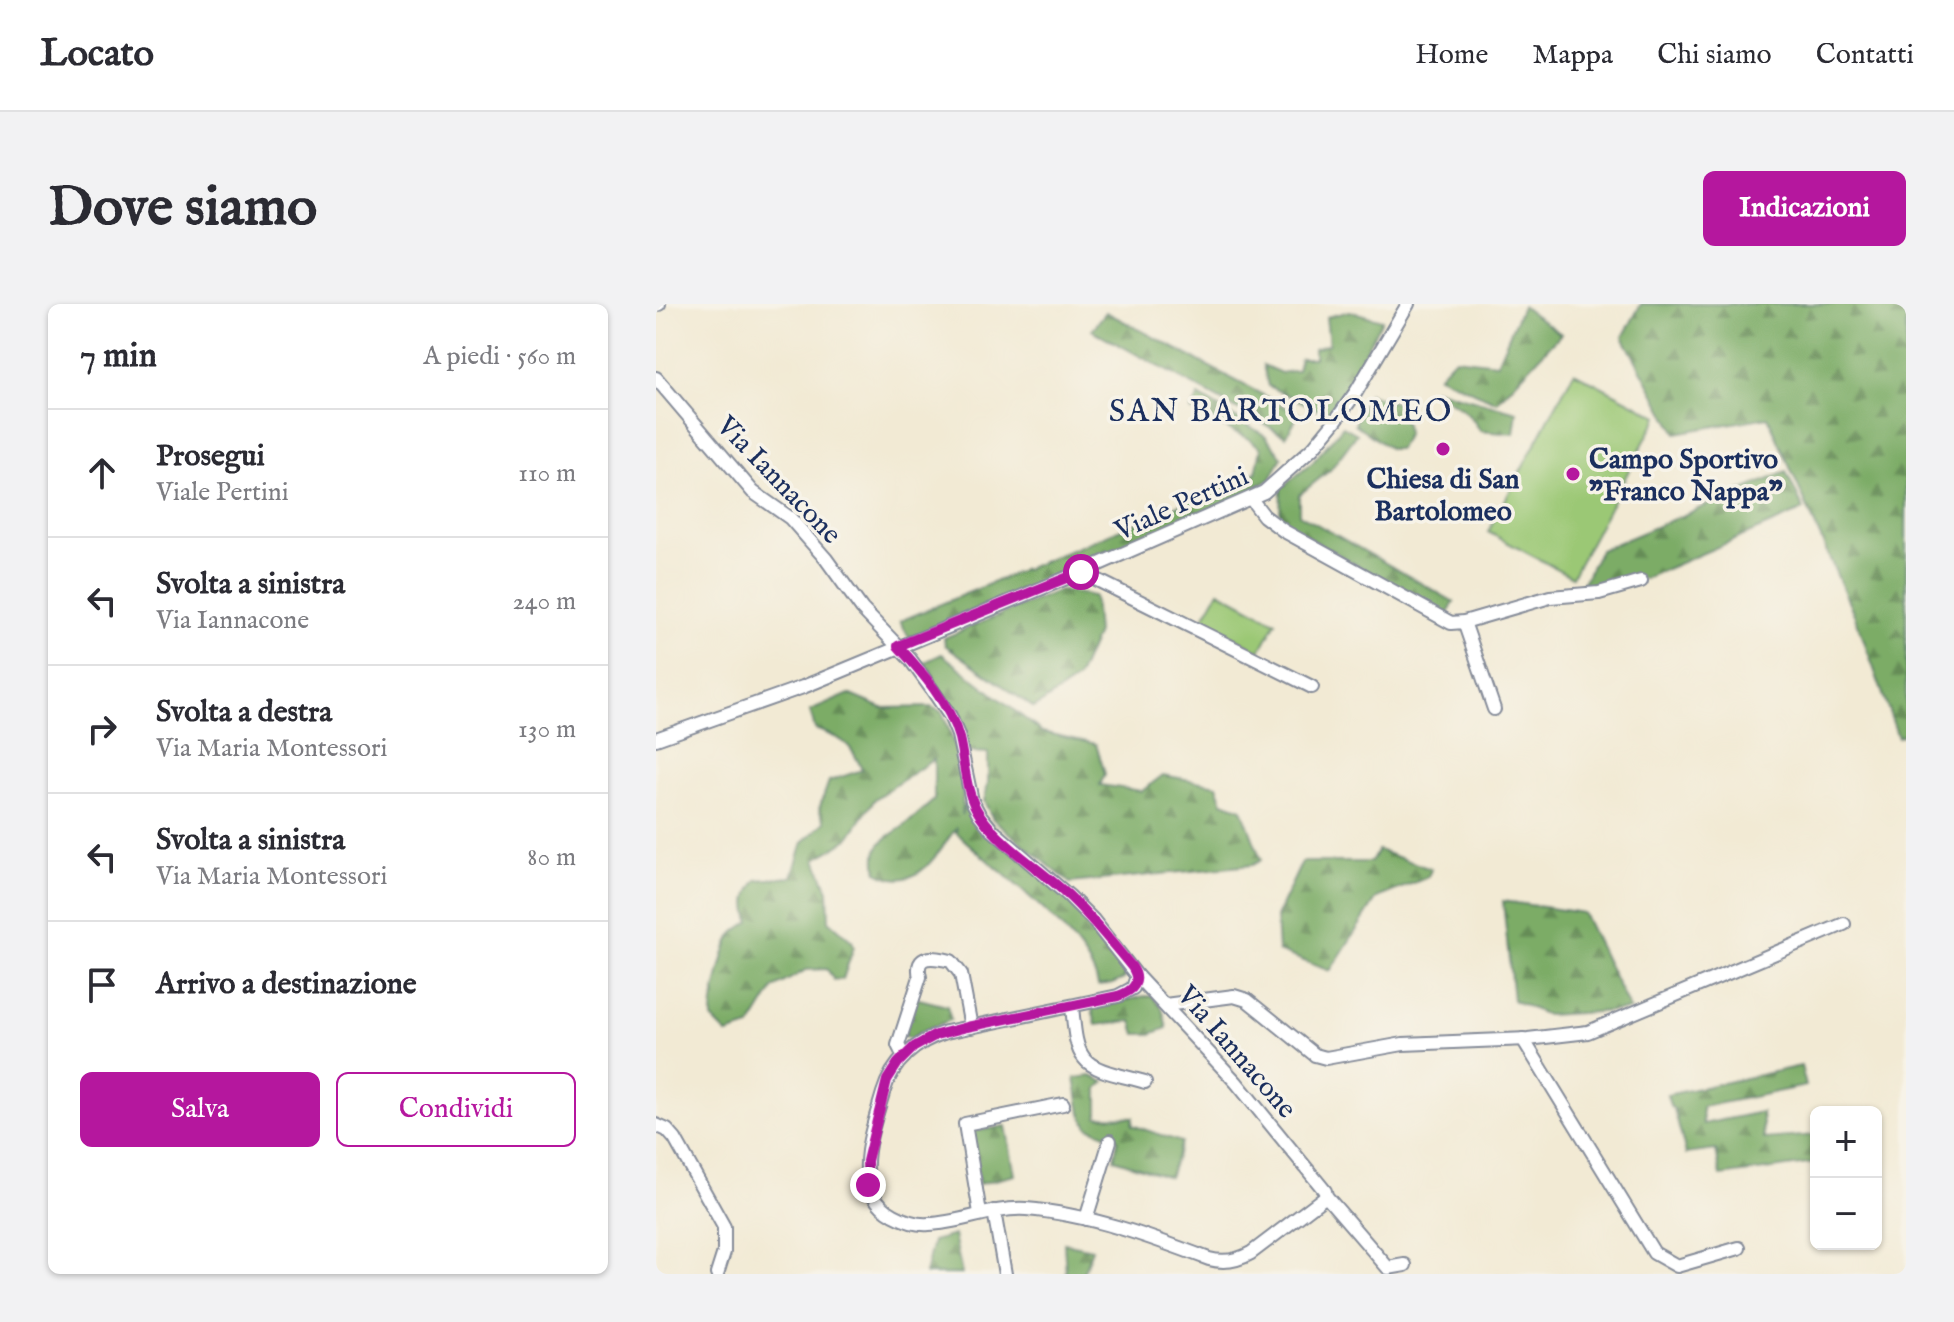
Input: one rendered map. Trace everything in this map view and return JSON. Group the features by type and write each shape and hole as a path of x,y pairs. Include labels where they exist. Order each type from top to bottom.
{"street":[{"name":"Viale Pertini","path":"656,739 748,709 1251,499 1288,472 1336,420 1408,304"},
{"name":"Via Iannacone","path":"656,378 753,492 790,518 826,559 862,609 898,646 950,716 958,735 972,801 991,829 1093,920 1137,976 1236,1082 1326,1196 1388,1268 1405,1265"},
{"path":"1251,499 1264,516 1284,531 1451,623 1550,597 1599,593 1641,581"},
{"path":"1081,572 1312,687"},
{"path":"1464,622 1494,709"},
{"path":"1165,1005 1234,996 1247,1000 1315,1055 1326,1058 1403,1044 1523,1039 1588,1032 1844,924"},
{"path":"904,1057 898,1045 920,977 917,967 927,957 951,961 961,974 971,1027"},
{"path":"1137,976 1135,986 1129,992 936,1035 904,1057 892,1071 884,1090 867,1161 868,1185 878,1203 918,1224 1024,1209 1086,1219 1209,1259 1232,1261 1269,1241 1326,1196"},
{"path":"1072,1007 1080,1050 1085,1060 1145,1082"},
{"path":"1523,1039 1654,1253 1677,1266 1739,1248"},
{"path":"980,1213 965,1124 1063,1104"},
{"path":"656,1125 667,1130 675,1139 724,1227 724,1252 717,1274"},
{"path":"1086,1219 1110,1141"},
{"path":"994,1211 1005,1274"}],"green space":[{"path":"1641,304 1906,304 1906,733 1898,737 1857,621 1768,417 1676,433 1623,337"},
{"path":"1522,306 1561,334 1497,402 1438,376 1455,358 1497,363"},
{"path":"1350,311 1382,320 1330,415 1268,386 1263,365 1281,373 1297,370 1300,358 1314,358 1314,349 1329,344 1326,317"},
{"path":"1106,312 1299,414 1286,436 1092,330"},
{"name":"Campo Sportivo \"Franco Nappa\"","path":"1574,372 1658,416 1572,577 1488,532"},
{"path":"1433,389 1517,412 1514,434 1480,431 1465,412"},
{"path":"1368,394 1399,404 1407,433 1399,449 1390,449 1355,424"},
{"path":"1199,396 1266,436 1282,457 1271,479 1239,498 909,638 900,621 1256,473 1261,448 1191,410"},
{"path":"1343,426 1357,434 1330,470 1299,495 1299,514 1454,602 1447,616 1285,524 1280,515 1281,488 1313,462"},
{"path":"1786,472 1804,510 1645,578 1581,586 1600,550"},
{"path":"1060,590 1094,596 1097,633 1077,679 1034,708 945,645 944,638"},
{"path":"1219,591 1276,622 1260,651 1203,619"},
{"path":"942,654 1042,732 1096,744 1105,774 1100,785 1142,791 1163,775 1217,785 1223,802 1242,809 1261,860 1252,865 1070,883 993,819 984,801 988,783 988,753 969,752 946,699 929,674 925,662"},
{"path":"849,694 882,708 931,707 942,712 956,749 961,776 961,815 967,801 1063,891 1126,967 1124,979 1098,986 1091,966 1059,925 956,832 957,827 933,859 914,875 891,878 877,872 876,855 880,844 934,800 934,759 875,799 848,839 816,859 828,891 829,921 854,946 843,979 834,980 827,969 806,970 774,988 750,1027 727,1034 712,1019 726,949 734,933 750,921 747,909 753,885 757,880 792,877 803,842 825,822 819,809 829,781 862,770 845,743 815,729 810,711"},
{"path":"1378,850 1431,869 1428,877 1377,898 1330,971 1278,951 1276,917 1302,862 1371,862"},
{"path":"1503,901 1583,913 1630,1010 1546,1015 1513,1000"},
{"path":"1152,996 1162,1008 1167,1028 1151,1034 1136,1034 1132,1021 1096,1025 1092,1009"},
{"path":"915,998 947,1006 951,1020 920,1032 911,1039 904,1035"},
{"path":"1801,1066 1806,1086 1702,1107 1703,1124 1762,1112 1764,1139 1810,1135 1810,1164 1721,1176 1716,1150 1686,1154 1667,1095"},
{"path":"1091,1076 1105,1082 1098,1088 1098,1116 1133,1117 1132,1125 1181,1142 1169,1177 1114,1159 1118,1139 1088,1127 1081,1113 1075,1078"},
{"path":"1006,1126 1015,1175 979,1184 970,1132"},
{"path":"954,1235 962,1274 925,1274 933,1241"},
{"path":"1064,1243 1092,1249 1083,1274 1066,1274"}],"place":[{"name":"Chiesa di San Bartolomeo","path":"1443,449"},
{"name":"Campo Sportivo \"Franco Nappa\"","path":"1573,474"}],"district":[{"name":"SAN BARTOLOMEO","path":"1281,410"}],"route":[{"path":"868,1185 867,1161 872,1133 887,1080 914,1047 936,1035 967,1027 1118,996 1129,992 1137,982 1132,967 1093,920 991,829 979,814 972,801 958,735 950,716 898,646 1081,572"}]}
